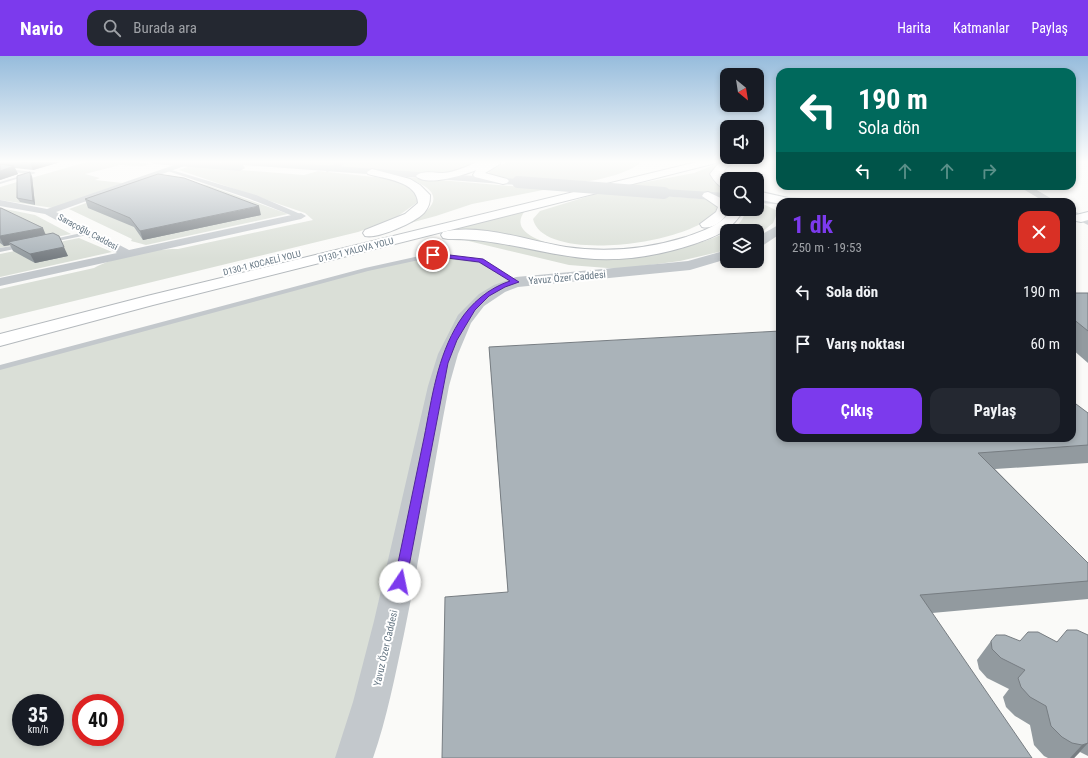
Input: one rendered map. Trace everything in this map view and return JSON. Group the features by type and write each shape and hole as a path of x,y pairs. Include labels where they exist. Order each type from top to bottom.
{"highway":[{"path":"296,255 393,226 410,218 420,210 424,202 422,194"},
{"path":"517,197 548,194"},
{"name":"D130-1 KOCAELİ YOLU","path":"0,327 552,194"},
{"name":"D130-1 YALOVA YOLU","path":"0,340 147,301 579,194"},
{"path":"580,194 533,211 527,217 526,226 534,235 548,242 566,246 602,249 640,246 686,233 715,220 721,214 725,206 720,201 708,196"},
{"path":"424,224 450,213"},
{"path":"48,327 429,236 470,234 598,254 625,254 656,250 680,244 720,228 735,216"}],"street":[{"path":"48,212 101,194"},
{"path":"243,194 301,216"},
{"path":"675,194 720,197"},
{"path":"764,200 776,202"},
{"name":"Saraçoğlu Caddesi","path":"0,204 48,212 128,254"},
{"path":"0,282 301,216"},
{"path":"764,238 776,231"},
{"name":"Yavuz Özer Caddesi","path":"354,758 375,690 400,582 444,363 459,328 473,308 487,295 502,286 516,282 668,268 690,265 720,256"}],"lane":[{"path":"38,243 90,233"},
{"path":"0,250 30,244"},
{"path":"0,368 367,270 433,255 481,261 516,282"}],"shaded area":[{"path":"0,194 93,194 53,208 0,200"},
{"path":"112,194 231,194 288,214 146,245 131,241 132,239 69,209"},
{"path":"249,194 417,194 419,201 394,219 358,232 0,319 0,289 94,268 113,260 135,254 157,250 178,249 313,220 305,213"},
{"path":"432,194 524,194 472,204 410,223 429,209 433,202"},
{"path":"596,194 628,194 706,199 717,204 711,217 691,228 663,237 631,243 597,245 567,243 544,234 533,219 540,211"},
{"path":"764,204 776,210 776,216 773,223 764,230 764,224 738,224 744,216 764,216"},
{"path":"0,208 35,215 71,234 0,248"},
{"path":"525,211 521,219 521,225 525,231 539,240 562,247 472,232 441,232"},
{"path":"720,235 720,252 680,261 620,269 569,265 452,237 466,237 630,258 656,254 706,241"},
{"path":"79,238 112,252 0,277 0,254"},
{"path":"433,255 481,261 516,282 462,322 354,758 0,758 0,368 367,269"}],"building":[{"path":"17,194 32,194 33,201 17,198"},
{"path":"100,194 226,194 259,206 140,231 130,218 85,199"},
{"path":"1,208 43,228 0,236"},
{"path":"53,233 59,236 64,247 30,254 8,242"},
{"path":"1076,293 1088,293 1088,331 1076,321"},
{"path":"776,331 776,442 1076,442 1076,404 1088,413 1088,445 978,453 1088,563 1088,581 920,595 1032,758 442,758 445,597 508,592 489,347"},
{"path":"1067,630 1077,630 1088,635 1088,743 1082,745 1072,743 1062,737 1051,726 1046,706 1030,697 1021,687 1018,678 1025,670 1001,658 992,649 991,641 996,635 1005,635 1020,641 1028,632 1038,632 1057,642"}],"route":[{"path":"400,582 421,470 444,363 462,322 473,308 487,295 502,286 516,282 481,261 433,255"}]}
